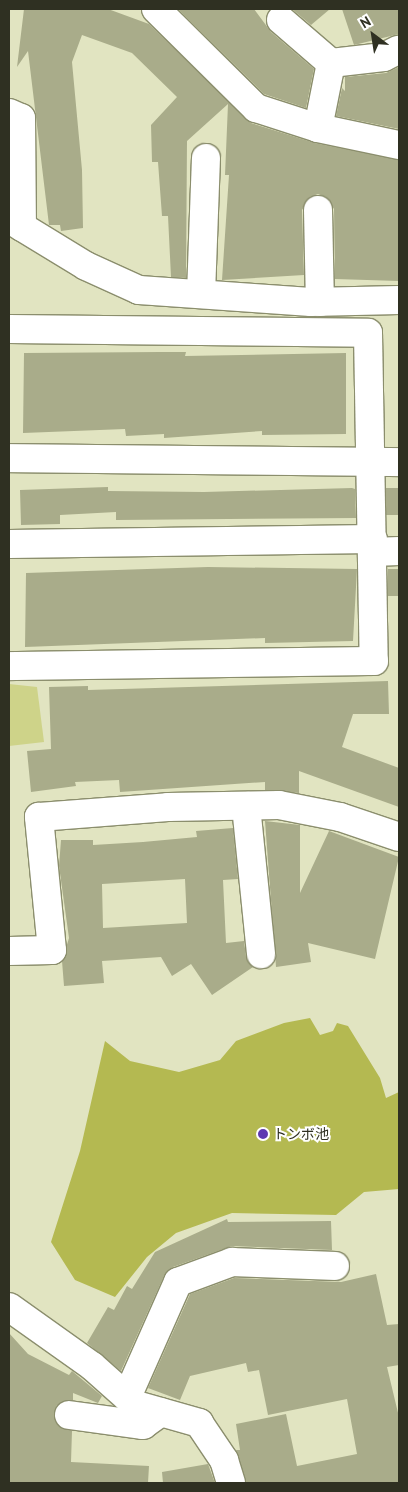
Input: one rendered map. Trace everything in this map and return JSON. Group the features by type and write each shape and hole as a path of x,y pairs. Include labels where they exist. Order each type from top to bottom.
{"street":[{"path":"156,9 256,108 318,128 399,145"},
{"path":"281,20 331,63 384,57 398,50"},
{"path":"318,128 331,63"},
{"path":"9,113 21,118 15,223 86,266 139,290 320,302 399,300"},
{"path":"201,294 206,158"},
{"path":"318,210 320,302"},
{"path":"9,329 368,333 372,463 382,547 374,661 9,666"},
{"path":"9,458 399,462"},
{"path":"9,544 382,547"},
{"path":"9,951 52,950 40,817 168,807 279,805 340,817 399,838"},
{"path":"246,806 261,954"},
{"path":"127,1397 178,1282 232,1262 335,1266"},
{"path":"9,1307 92,1366 136,1405 199,1422 224,1460 231,1483"},
{"path":"69,1415 143,1425 161,1412"}],"shaded area":[{"path":"9,684 37,687 44,742 9,746"},
{"path":"310,1018 320,1035 333,1031 337,1023 348,1026 380,1078 386,1098 399,1092 399,1189 364,1192 336,1215 232,1213 176,1233 147,1257 115,1297 75,1280 51,1242 80,1151 105,1041 130,1061 179,1072 220,1060 236,1041 284,1023"}],"building":[{"path":"24,9 108,9 149,24 251,123 315,143 399,160 399,281 335,279 334,209 326,197 318,194 310,197 302,210 304,275 222,280 229,175 225,175 228,104 187,141 186,278 171,277 168,216 162,216 158,162 152,162 151,125 177,97 132,53 82,35 72,62 82,170 83,228 61,231 60,225 49,225 28,51 17,67"},
{"path":"178,9 254,9 271,32 314,69 306,108 264,94"},
{"path":"292,9 330,9 311,25"},
{"path":"342,9 399,9 399,34 354,45"},
{"path":"399,67 399,129 336,116 342,88 345,91 345,77 386,73"},
{"path":"186,352 185,356 346,353 346,434 262,435 262,431 164,438 164,434 126,436 125,429 23,433 24,353"},
{"path":"108,487 108,491 204,492 352,488 355,489 356,518 116,520 116,512 60,515 60,524 21,525 20,490"},
{"path":"386,488 399,488 399,515 386,515"},
{"path":"208,567 357,569 353,641 265,643 265,638 25,647 26,573"},
{"path":"388,569 399,569 399,596 388,596"},
{"path":"388,681 389,714 353,714 342,747 399,768 399,807 299,771 299,793 265,790 265,782 120,792 119,780 75,782 76,786 31,792 27,751 51,749 49,687 88,686 88,690"},
{"path":"265,821 300,825 300,893 329,831 399,857 375,959 308,943 311,962 276,967"},
{"path":"233,828 238,879 223,880 226,943 244,941 246,956 253,967 212,995 191,964 172,976 161,957 102,961 104,983 64,986 62,961 69,938 59,866 61,840 93,840 93,845 143,842 197,837 196,831","holes":["185,879 187,923 103,928 102,884"]},
{"path":"227,1219 228,1222 331,1221 332,1250 232,1246 173,1267 164,1276 121,1371 87,1343 108,1307 114,1310 127,1286 132,1289 155,1252"},
{"path":"376,1274 387,1325 399,1324 399,1365 387,1367 399,1417 399,1483 246,1483 236,1450 240,1450 236,1424 286,1414 297,1466 357,1454 347,1399 268,1415 259,1370 248,1372 246,1363 190,1376 180,1400 148,1388 190,1294 234,1278 341,1282"},
{"path":"9,1333 28,1354 69,1375 72,1371 102,1396 98,1403 73,1393 73,1400 56,1406 55,1421 72,1431 71,1462 149,1466 148,1483 9,1483"},
{"path":"208,1464 215,1483 163,1483 162,1472"}],"place":[{"name":"トンボ池","path":"263,1134"}]}
